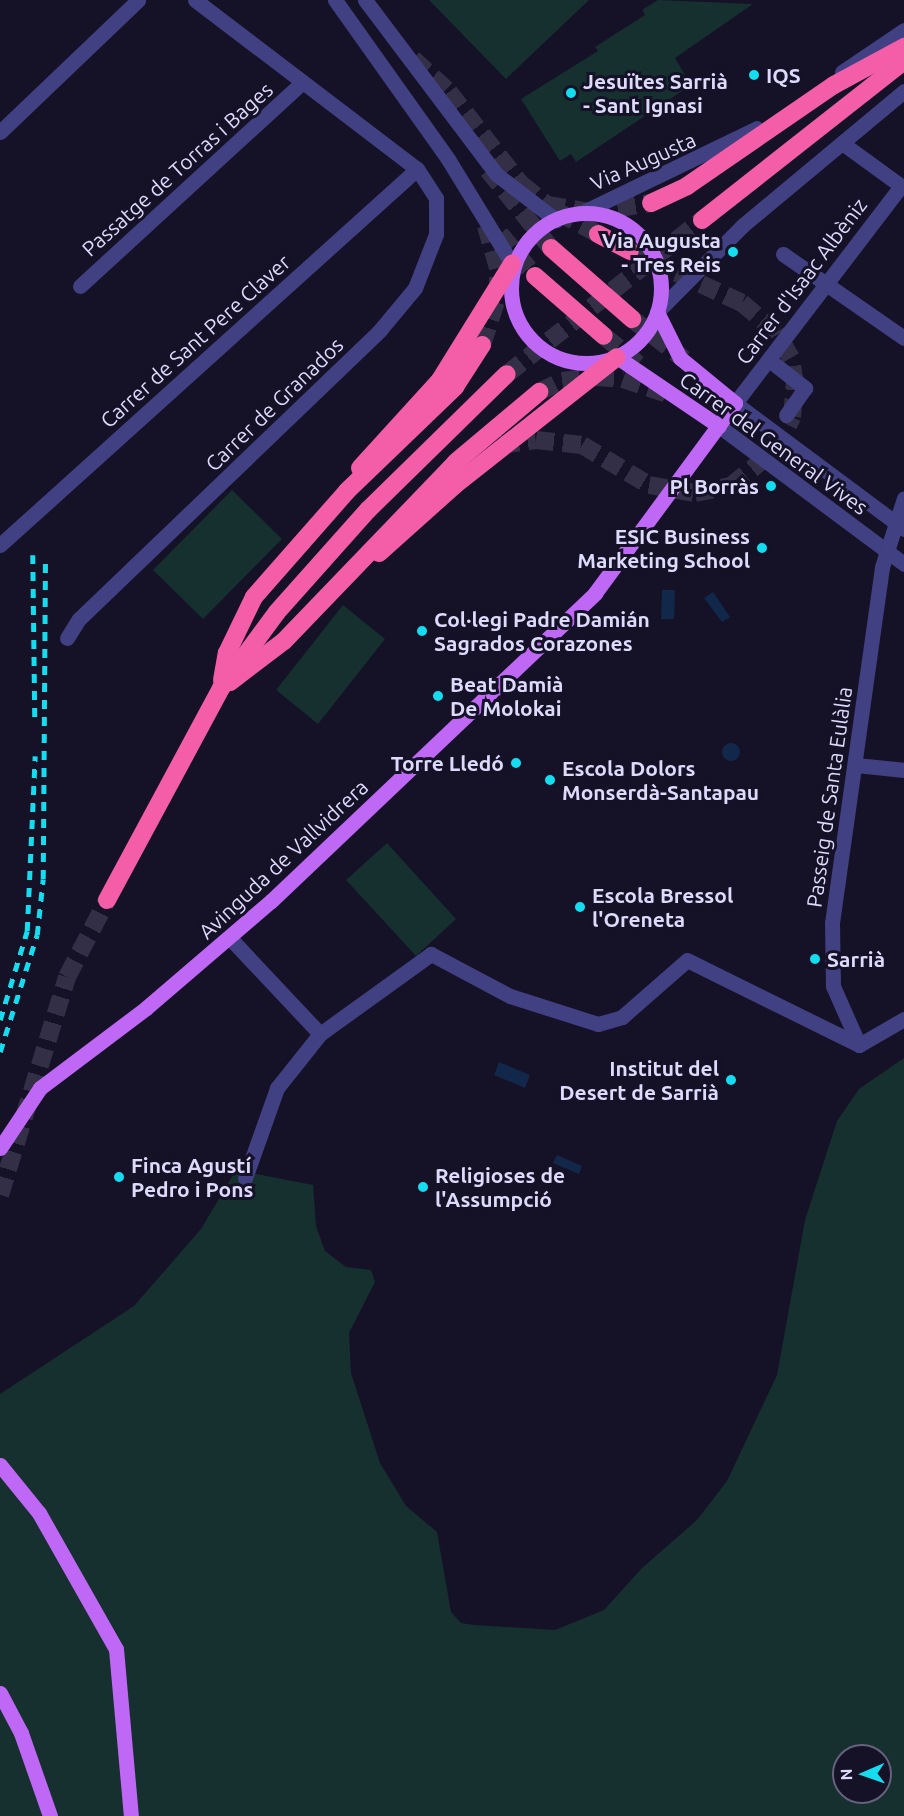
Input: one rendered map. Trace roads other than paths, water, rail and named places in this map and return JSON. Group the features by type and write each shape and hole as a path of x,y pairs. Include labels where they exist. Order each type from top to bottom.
{"highway":[{"path":"651,202 687,186 834,85 904,46"},
{"path":"702,220 904,62"},
{"path":"598,234 630,252"},
{"path":"551,248 632,319"},
{"path":"347,491 374,447 440,380 512,264"},
{"path":"535,276 604,336"},
{"path":"221,688 227,653 254,597 347,491 455,387 482,345"},
{"path":"319,602 455,485 617,357"},
{"path":"107,900 221,688 277,612 368,510 507,374"},
{"path":"221,688 255,666 456,462 539,392"},
{"path":"456,462 488,448"}],"main road":[{"path":"581,213 612,217 642,237 661,277 657,312 642,339 617,357 578,363 538,346 513,303 512,264 528,240 556,219 581,213"},
{"name":"Carrer del General Vives","path":"657,312 680,358 735,403"},
{"name":"Carrer del General Vives","path":"617,357 719,426"},
{"name":"Avinguda de Vallvidrera","path":"1,1145 40,1088 229,937 571,620 735,403"},
{"path":"0,1465 39,1513 116,1649 131,1816"},
{"path":"0,1693 50,1816"}],"street":[{"path":"0,132 138,0"},
{"name":"Carrer de Granados","path":"67,638 79,619 261,448 415,288 429,263 436,234 436,198 417,169 195,0"},
{"path":"335,0 448,159 512,264"},
{"path":"365,0 496,174 556,219"},
{"name":"Via Augusta","path":"581,213 745,136 904,30"},
{"name":"Passatge de Torras i Bages","path":"80,286 303,82"},
{"path":"657,312 741,226 904,91"},
{"path":"842,143 902,187"},
{"name":"Carrer de Sant Pere Claver","path":"0,545 417,169"},
{"name":"Carrer d'Isaac Albèniz","path":"735,403 902,187"},
{"path":"783,254 904,338"},
{"path":"773,363 805,388 786,415"},
{"name":"Carrer del General Vives","path":"735,403 898,525"},
{"name":"Carrer del General Vives","path":"719,426 904,564"},
{"name":"Passeig de Santa Eulàlia","path":"859,1045 833,986 831,960 885,551 898,525 904,498"},
{"path":"856,765 904,770"},
{"path":"229,937 320,1034"},
{"path":"245,1178 278,1088 320,1034 431,954 510,996 598,1024 622,1017 687,960 859,1045 904,1019"}],"water":[{"path":"662,590 675,590 674,619 661,619"},
{"path":"713,592 730,617 722,622 704,598"},
{"path":"731,743 737,746 740,752 737,758 731,761 725,758 722,752 725,746"},
{"path":"499,1062 530,1075 525,1088 494,1075"},
{"path":"557,1155 582,1166 579,1174 553,1163"}],"tunnel":[{"path":"413,59 449,92 521,184 547,205 591,212 651,203"},
{"path":"488,170 551,248"},
{"path":"558,212 598,234"},
{"path":"507,374 702,220"},
{"path":"482,345 498,295 498,268 486,226"},
{"path":"500,234 535,276"},
{"path":"501,445 536,440 582,445 649,485 695,493 731,486 776,449 792,417 795,384 791,358 776,332 742,303 630,251"},
{"path":"632,319 684,359"},
{"path":"604,336 638,364"},
{"path":"539,392 562,381 596,377 623,379 667,394"},
{"path":"0,1195 67,977 107,900"}],"railway":[{"path":"33,555 35,717"},
{"path":"0,1052 37,935 43,879 45,558"},
{"path":"0,1020 27,931 35,756"}],"place":[{"name":"IQS","path":"754,75"},
{"name":"Jesuïtes Sarrià - Sant Ignasi","path":"571,93"},
{"name":"Via Augusta - Tres Reis","path":"733,252"},
{"name":"Pl Borràs","path":"771,486"},
{"name":"ESIC Business Marketing School","path":"762,548"},
{"name":"Col·legi Padre Damián Sagrados Corazones","path":"422,631"},
{"name":"Beat Damià De Molokai","path":"438,696"},
{"name":"Torre Lledó","path":"516,763"},
{"name":"Escola Dolors Monserdà-Santapau","path":"550,780"},
{"name":"Escola Bressol l'Oreneta","path":"580,907"},
{"name":"Sarrià","path":"815,959"},
{"name":"Institut del Desert de Sarrià","path":"731,1080"},
{"name":"Finca Agustí Pedro i Pons","path":"119,1177"},
{"name":"Religioses de l'Assumpció","path":"423,1187"}]}
